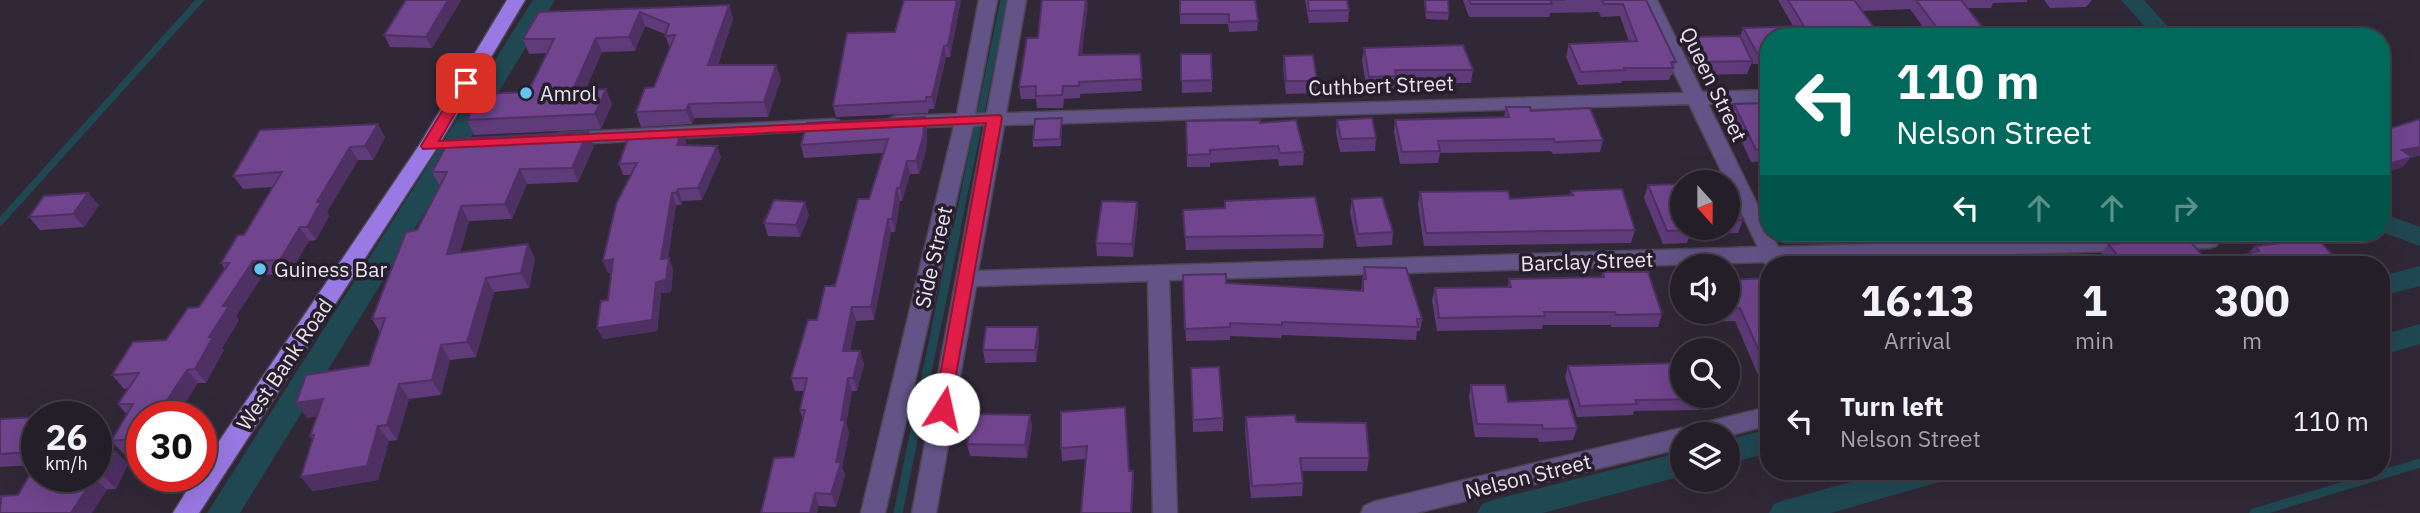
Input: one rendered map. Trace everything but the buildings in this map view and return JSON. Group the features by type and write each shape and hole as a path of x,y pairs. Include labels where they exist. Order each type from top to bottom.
{"main road":[{"name":"West Bank Road","path":"184,513 428,146 516,0"}],"street":[{"name":"Side Street","path":"873,513 967,119 988,0"},
{"path":"924,513 993,118 1017,0"},
{"name":"Queen Street","path":"1647,0 1760,231"},
{"name":"Cuthbert Street","path":"967,119 1760,96"},
{"path":"883,123 967,119"},
{"path":"538,140 855,124"},
{"path":"428,146 456,145"},
{"name":"Barclay Street","path":"1865,256 2185,242"},
{"name":"Barclay Street","path":"966,279 1760,260"},
{"path":"1158,273 1166,513"},
{"path":"1740,423 1760,418"},
{"name":"Nelson Street","path":"1373,513 1670,441"}],"waterway":[{"path":"0,222 200,0"},
{"path":"223,513 544,0"},
{"path":"956,233 1004,0"},
{"path":"2132,0 2158,28"},
{"path":"2390,225 2420,237"},
{"path":"898,513 956,231"},
{"path":"2390,284 2420,276"},
{"path":"2390,343 2420,334"},
{"path":"1740,449 1760,443"},
{"path":"2390,472 2420,463"},
{"path":"1493,513 1670,467"},
{"path":"1785,513 1903,480"},
{"path":"2254,513 2364,480"}],"place":[{"name":"Amrol","path":"526,93"},
{"name":"Guiness Bar","path":"260,269"}],"route":[{"path":"466,83 428,146 995,118 943,409"}]}
